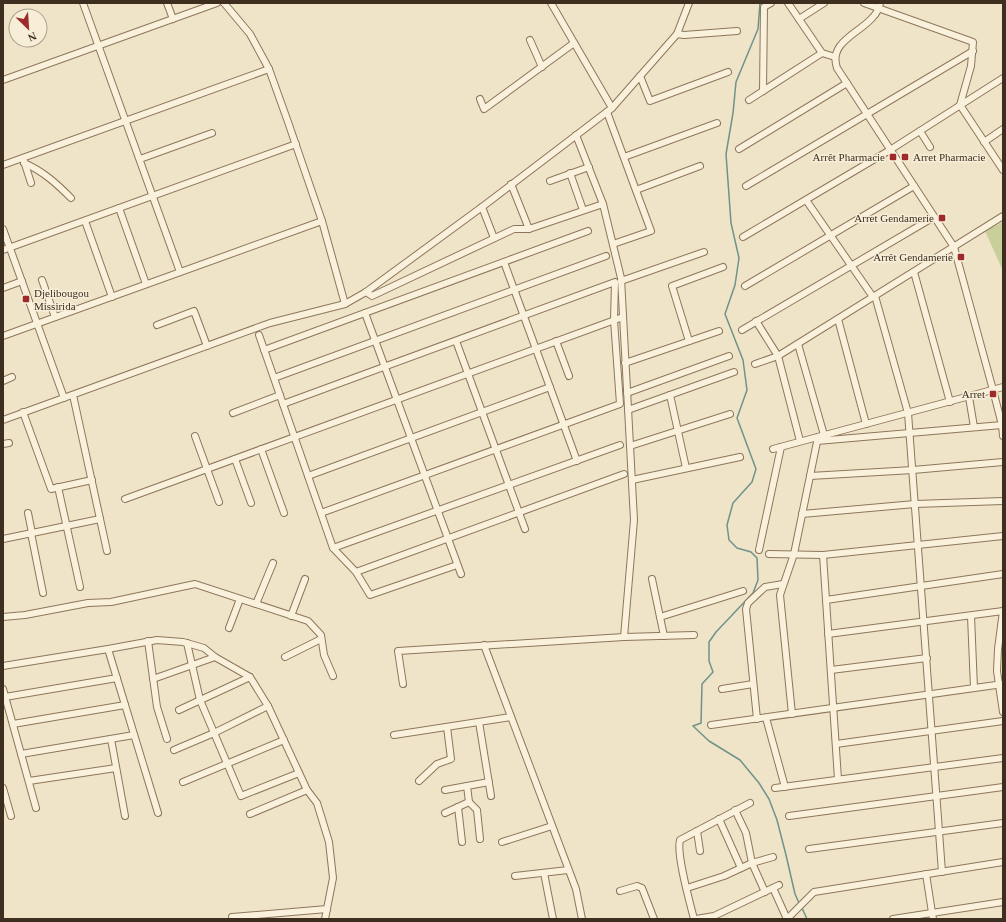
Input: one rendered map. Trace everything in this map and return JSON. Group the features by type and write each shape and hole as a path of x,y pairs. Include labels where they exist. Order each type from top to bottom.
{"street":[{"path":"83,3 180,272"},
{"path":"167,3 173,19"},
{"path":"3,80 217,3"},
{"path":"224,3 250,34 269,69 322,221 346,304"},
{"path":"551,3 610,110 624,157 651,231 613,244"},
{"path":"3,420 270,323 346,304 366,292 482,207 610,110 677,34 689,3"},
{"path":"763,91 764,7 771,3"},
{"path":"788,3 822,53 835,56"},
{"path":"799,19 824,3"},
{"path":"864,3 880,5 973,42 971,66 960,105 1003,170"},
{"path":"880,5 873,17 840,44 835,56 837,68 954,246 993,390 1002,425 1003,436"},
{"path":"677,34 684,36 737,31"},
{"path":"530,40 542,67"},
{"path":"480,99 484,109 574,43"},
{"path":"746,186 973,50"},
{"path":"749,100 822,53"},
{"path":"3,165 24,160 269,69"},
{"path":"640,76 650,100 728,72"},
{"path":"743,238 890,150 1003,78"},
{"path":"739,149 847,83"},
{"path":"624,157 717,123"},
{"path":"984,142 1003,129"},
{"path":"920,131 930,146"},
{"path":"140,160 212,133"},
{"path":"576,135 603,204 621,282 634,520 624,637"},
{"path":"3,250 296,144"},
{"path":"24,160 31,183"},
{"path":"24,160 53,180 71,198"},
{"path":"636,190 700,166"},
{"path":"550,181 589,167"},
{"path":"570,173 584,210"},
{"path":"511,184 529,229"},
{"path":"745,286 914,186"},
{"path":"806,200 851,266 874,296 908,413 942,872"},
{"path":"366,292 372,296 514,229 529,229 603,204"},
{"path":"482,207 494,238"},
{"path":"119,208 146,284"},
{"path":"754,364 778,356 1003,216"},
{"path":"742,330 934,217"},
{"path":"85,220 112,296"},
{"path":"3,336 322,221"},
{"path":"3,229 64,398"},
{"path":"264,350 588,231"},
{"path":"621,282 704,252"},
{"path":"274,378 606,256"},
{"path":"504,262 577,461"},
{"path":"689,341 672,286 723,267"},
{"path":"914,272 950,402"},
{"path":"42,280 55,317"},
{"path":"3,288 22,281"},
{"path":"283,404 615,282 614,320 620,404 321,513"},
{"path":"157,325 194,311 207,346"},
{"path":"365,312 461,574"},
{"path":"125,499 623,317"},
{"path":"838,319 866,424"},
{"path":"756,321 778,356 800,441"},
{"path":"625,363 719,331"},
{"path":"259,335 333,548 356,572 370,595 457,565"},
{"path":"456,341 525,529"},
{"path":"556,341 569,376"},
{"path":"792,714 780,595 794,554 819,437 798,344"},
{"path":"627,393 729,356"},
{"path":"628,410 734,372"},
{"path":"3,381 12,377"},
{"path":"308,476 550,387"},
{"path":"773,449 1003,387"},
{"path":"73,395 107,551"},
{"path":"233,413 280,395"},
{"path":"670,395 686,468"},
{"path":"969,396 974,427"},
{"path":"23,412 51,489 92,480"},
{"path":"630,446 730,414"},
{"path":"819,437 1002,425"},
{"path":"194,436 219,502"},
{"path":"333,548 620,445"},
{"path":"759,550 781,446"},
{"path":"261,449 284,513"},
{"path":"632,480 740,457"},
{"path":"235,459 251,503"},
{"path":"810,476 913,470 1003,462"},
{"path":"356,572 624,474"},
{"path":"58,487 80,587"},
{"path":"802,514 915,504 1003,501"},
{"path":"28,513 43,593"},
{"path":"3,539 100,519"},
{"path":"769,554 823,555 1003,536"},
{"path":"823,555 838,780"},
{"path":"256,604 273,563"},
{"path":"826,600 1003,574"},
{"path":"291,616 305,579"},
{"path":"652,579 664,636"},
{"path":"3,617 88,603 111,602 195,584 308,621 321,635 324,655 333,676"},
{"path":"757,719 746,609 748,603 765,587 784,584"},
{"path":"660,617 743,591"},
{"path":"228,628 240,599"},
{"path":"828,634 1003,611 997,672 1001,684 1003,712"},
{"path":"971,616 974,688"},
{"path":"403,684 398,651 624,637 694,635"},
{"path":"285,657 322,638"},
{"path":"3,666 108,650 157,640 187,643 204,648 215,657 250,676 268,706 307,790 317,803 329,842 333,878 325,919"},
{"path":"148,641 157,707 167,738"},
{"path":"187,643 200,700 241,796 299,773"},
{"path":"484,645 576,889 582,919"},
{"path":"108,650 158,813"},
{"path":"153,679 215,657"},
{"path":"831,670 927,658"},
{"path":"179,710 250,676"},
{"path":"5,697 116,678"},
{"path":"722,689 753,684"},
{"path":"711,726 1001,684"},
{"path":"3,689 36,808"},
{"path":"13,724 125,705"},
{"path":"174,750 214,733 268,706"},
{"path":"394,735 511,717"},
{"path":"766,718 785,786"},
{"path":"836,744 1003,721"},
{"path":"479,722 491,796"},
{"path":"419,781 437,764 451,759 446,727"},
{"path":"21,754 134,735"},
{"path":"111,739 125,816"},
{"path":"183,782 284,740"},
{"path":"775,788 1003,758"},
{"path":"29,781 116,768"},
{"path":"445,790 489,782"},
{"path":"467,786 469,802 477,810 480,839"},
{"path":"789,816 1003,787"},
{"path":"3,788 12,816"},
{"path":"250,814 307,790"},
{"path":"445,813 469,802"},
{"path":"750,803 680,840 680,858 695,919 714,916 776,886 787,919 814,892 1003,862"},
{"path":"458,807 462,842"},
{"path":"736,810 746,833 752,863 764,892"},
{"path":"718,819 741,868"},
{"path":"809,849 1003,823"},
{"path":"502,842 552,826"},
{"path":"698,831 700,851"},
{"path":"687,888 724,876 752,863 773,857"},
{"path":"515,876 568,870"},
{"path":"544,873 553,919"},
{"path":"926,874 932,916"},
{"path":"620,891 637,886 642,888 654,919"},
{"path":"893,919 932,916 1003,902"},
{"path":"232,918 327,909"}],"green space":[{"path":"1003,222 1003,271 985,231"}],"waterway":[{"path":"760,3 758,29 736,82 733,113 726,154 731,223 739,258 735,285 725,314 743,360 747,390 737,418 756,469 752,482 733,503 727,525 729,540 737,548 751,552 757,558 758,580 753,593 716,632 709,642 709,661 713,672 702,684 701,723 693,726 709,741 740,760 759,783 769,799 777,820 795,894 799,903"},
{"path":"802,908 807,919"}],"place":[{"name":"Arrêt Pharmacie","path":"893,157"},
{"name":"Arret Pharmacie","path":"905,157"},
{"name":"Arret Gendamerie","path":"942,218"},
{"name":"Arrêt Gendamerie","path":"961,257"},
{"name":"Djelibougou Missirida","path":"26,299"},
{"name":"Arret","path":"993,394"}]}
